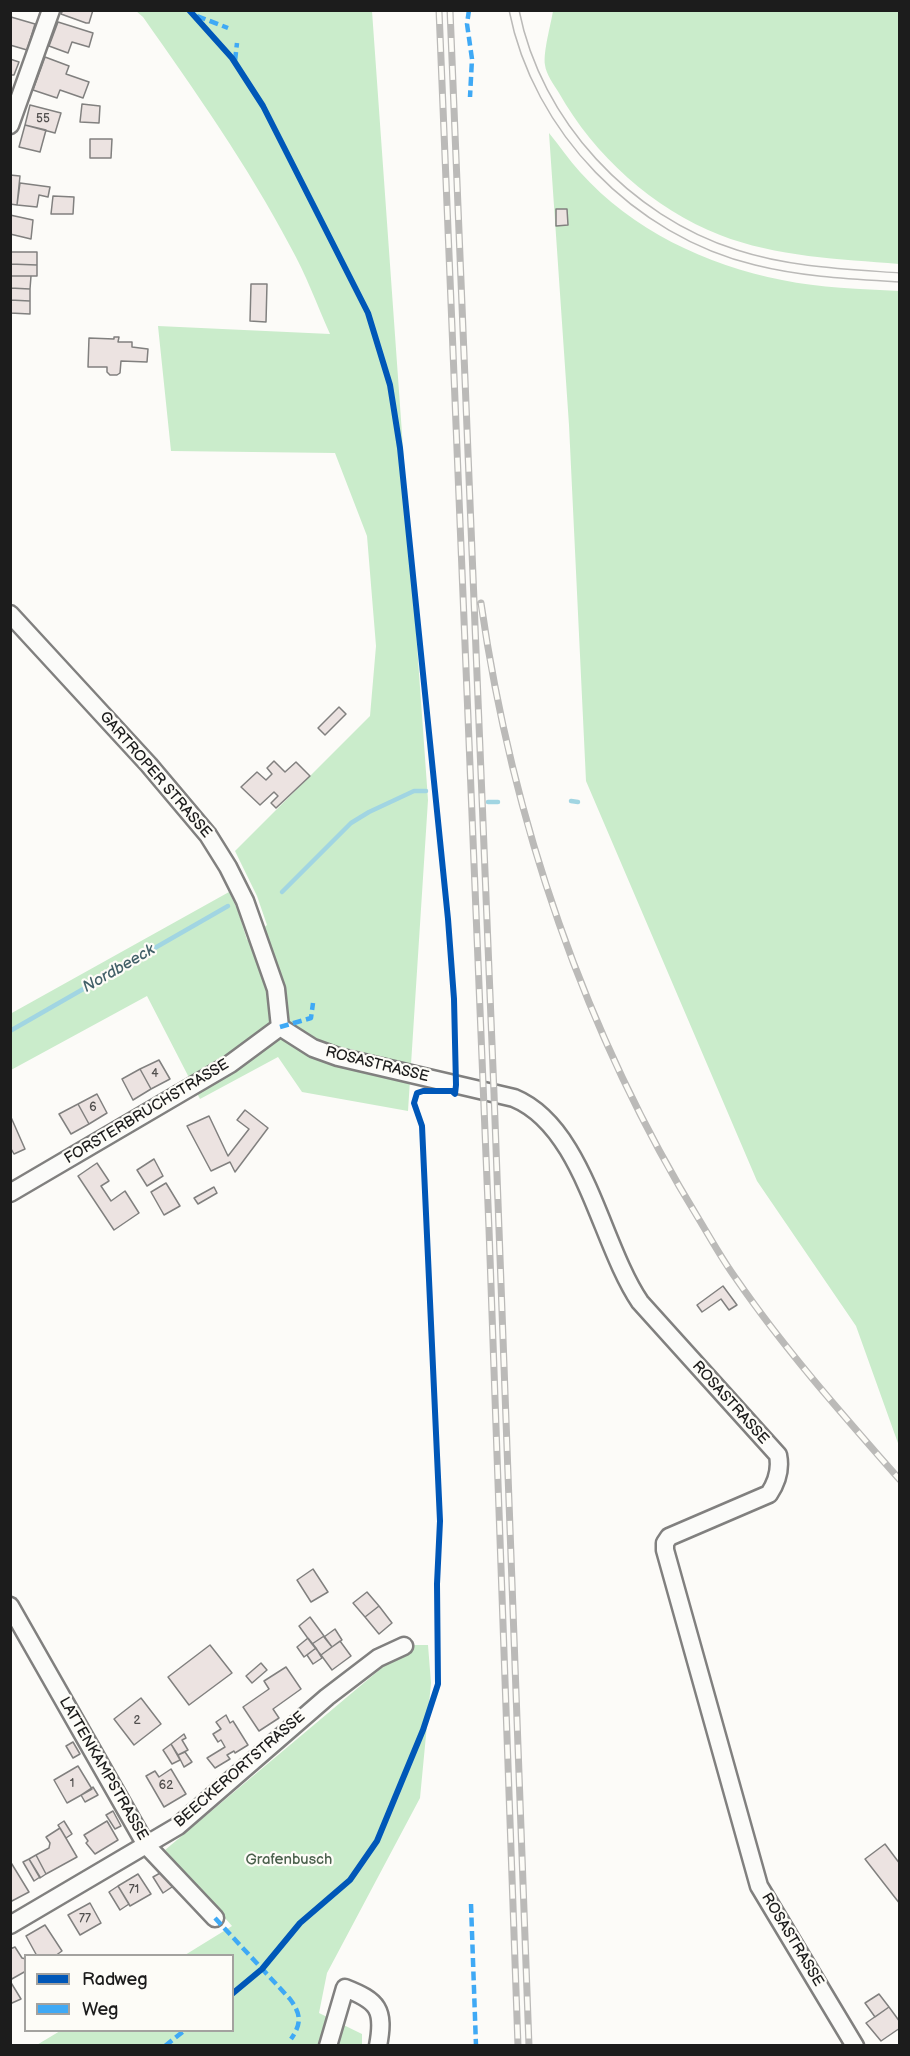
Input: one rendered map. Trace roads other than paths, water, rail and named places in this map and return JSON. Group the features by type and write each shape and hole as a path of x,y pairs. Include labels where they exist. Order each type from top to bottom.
{"street":[{"path":"10,125 51,10"},
{"name":"GARTROPER STRASSE","path":"10,614 149,765 208,835 228,867 245,902 276,989 280,1027"},
{"name":"FORSTERBRUCHSTRASSE","path":"10,1193 230,1064 280,1027"},
{"name":"ROSASTRASSE","path":"280,1027 313,1048 338,1057 514,1098 542,1114 571,1154 631,1289 640,1302 778,1455 780,1464 776,1484 769,1494 669,1537 664,1550 759,1886 855,2046"},
{"name":"LATTENKAMPSTRASSE","path":"10,1606 146,1845 215,1918"},
{"name":"BEECKERORTSTRASSE","path":"10,1925 178,1826 327,1697 378,1658 404,1646"},
{"path":"328,2046 345,1988 372,2001 377,2006 381,2022 378,2046"}],"waterway":[{"name":"Nordbeeck","path":"282,892 351,823 414,791 426,791"},
{"name":"Nordbeeck","path":"571,801 578,802"},
{"name":"Nordbeeck","path":"488,802 498,802"},
{"name":"Nordbeeck","path":"10,1031 228,906"}],"tram line":[{"path":"509,10 521,55 541,97 565,137 596,172 630,204 669,230 711,251 755,265 809,275 900,282"},
{"path":"519,10 530,51 547,90 569,126 596,159 627,188 661,214 698,234 757,256 817,266 900,273"}],"railway":[{"path":"439,10 489,1229 518,2046"},
{"path":"450,10 494,1093 529,2046"},
{"path":"481,603 512,765 534,845 559,923 588,1000 622,1076 659,1150 732,1273 795,1357 900,1480"}],"park label":[{"name":"Grafenbusch","path":"289,1860"}]}
